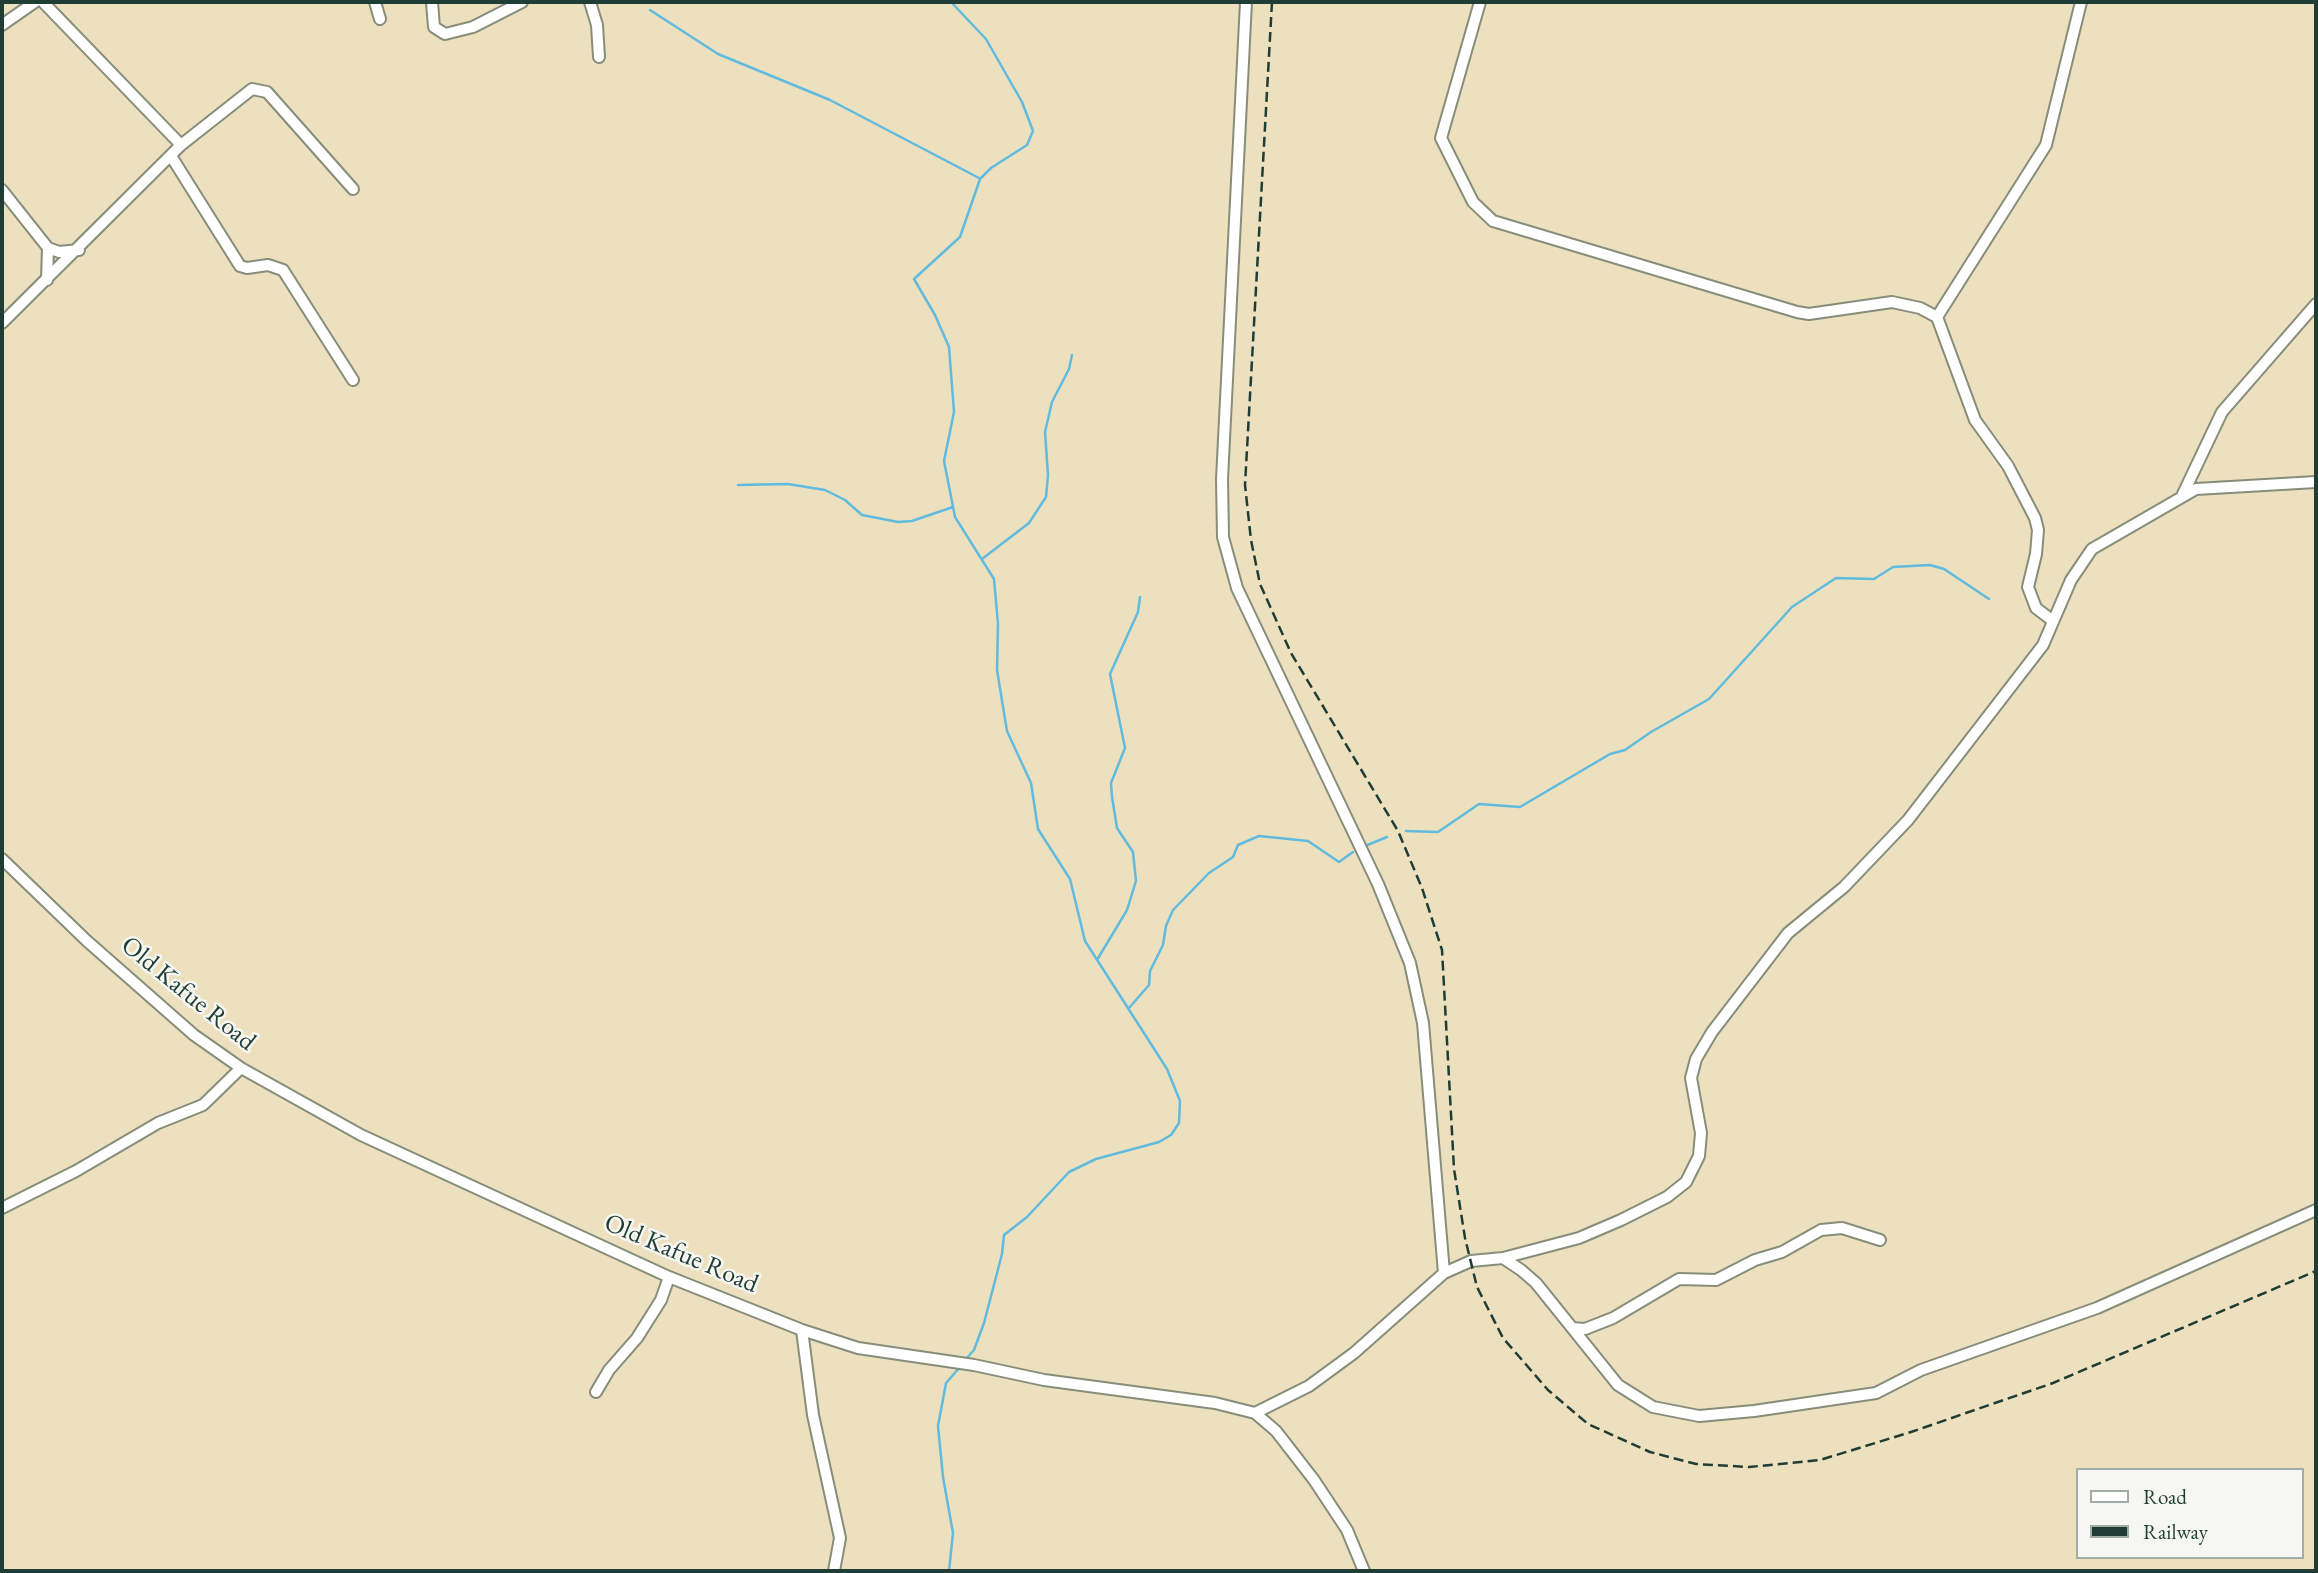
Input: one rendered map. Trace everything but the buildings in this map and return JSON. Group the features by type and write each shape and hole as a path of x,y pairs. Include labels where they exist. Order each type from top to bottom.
{"street":[{"path":"2,25 35,2"},
{"path":"43,2 181,145"},
{"path":"375,2 380,19"},
{"path":"432,2 434,27 445,34 473,27 522,2"},
{"path":"590,2 597,25 599,57"},
{"path":"1247,2 1222,480 1223,537 1237,588 1378,884 1410,963 1423,1023 1444,1273"},
{"path":"1480,2 1441,138 1473,202 1493,221 1797,312 1817,314 1892,302 1920,307 1937,317 1975,420 2008,466 2035,518 2038,530 2036,554 2028,587 2036,608 2053,621"},
{"path":"1937,317 2046,145 2081,2"},
{"path":"2,323 79,250 181,145 220,111 252,89 260,88 292,119 353,189"},
{"path":"171,156 240,266 247,268 268,265 283,270 353,380"},
{"path":"2,190 48,248 59,252 79,250"},
{"path":"47,280 48,248"},
{"path":"2183,494 2222,412 2316,304"},
{"path":"1255,1413 1309,1386 1343,1361 1444,1273 1471,1261 1503,1258 1579,1238 1667,1197 1686,1182 1699,1156 1700,1133 1691,1078 1696,1059 1712,1032 1788,933 1844,887 1908,820 2043,645 2071,580 2092,549 2183,494 2210,488 2316,482"},
{"name":"Old Kafue Road","path":"2,859 194,1035 241,1068 361,1135 669,1277 802,1330 858,1348 974,1365 1044,1380 1214,1403 1255,1413 1276,1431 1314,1480 1347,1530 1364,1571"},
{"path":"2,1208 76,1171 158,1123 203,1105 241,1068"},
{"path":"1503,1258 1536,1283 1618,1385 1653,1407 1699,1416 1851,1398 1876,1392 1922,1370 2097,1308 2316,1210"},
{"path":"1572,1328 1584,1329 1613,1318 1679,1279 1716,1280 1755,1260 1782,1252 1821,1230 1842,1228 1880,1240"},
{"path":"596,1392 609,1370 638,1338 661,1300 669,1277"},
{"path":"802,1330 813,1415 839,1538 834,1571"}],"waterway":[{"path":"951,2 986,39 1022,102 1033,131 1027,145 991,168 980,179 960,237 914,279 935,315 949,347 954,412 944,461 955,517 994,579 998,624 997,670 1007,731 1031,783 1038,829 1070,879 1085,941 1167,1069 1180,1101 1179,1123 1171,1135 1159,1142 1096,1159 1069,1172 1027,1217 1004,1235 1002,1254 984,1323 974,1350 966,1359"},
{"path":"650,10 718,54 830,100 979,178"},
{"path":"982,559 1029,523 1046,497 1048,475 1045,432 1052,402 1069,369 1072,355"},
{"path":"738,485 788,484 825,490 845,500 862,515 898,522 912,521 953,507"},
{"path":"1406,831 1438,832 1479,804 1520,807 1610,754 1625,750 1709,699 1792,607 1836,578 1874,579 1893,567 1930,565 1944,569 1989,599"},
{"path":"1097,960 1127,910 1136,881 1133,852 1117,828 1112,797 1111,783 1125,748 1110,674 1138,612 1140,597"},
{"path":"1129,1008 1149,985 1150,971 1163,945 1166,926 1173,910 1209,873 1233,857 1238,845 1259,836 1308,841 1339,862 1353,852"},
{"path":"1365,846 1387,837"},
{"path":"949,1571 953,1533 943,1477 938,1426 946,1383 960,1367"}],"railway":[{"path":"1272,2 1245,485 1251,540 1260,584 1291,653 1398,831 1422,888 1442,950 1454,1169 1465,1238 1477,1287 1503,1338 1548,1390 1588,1424 1650,1452 1696,1464 1749,1467 1820,1460 2053,1383 2316,1271"}]}
